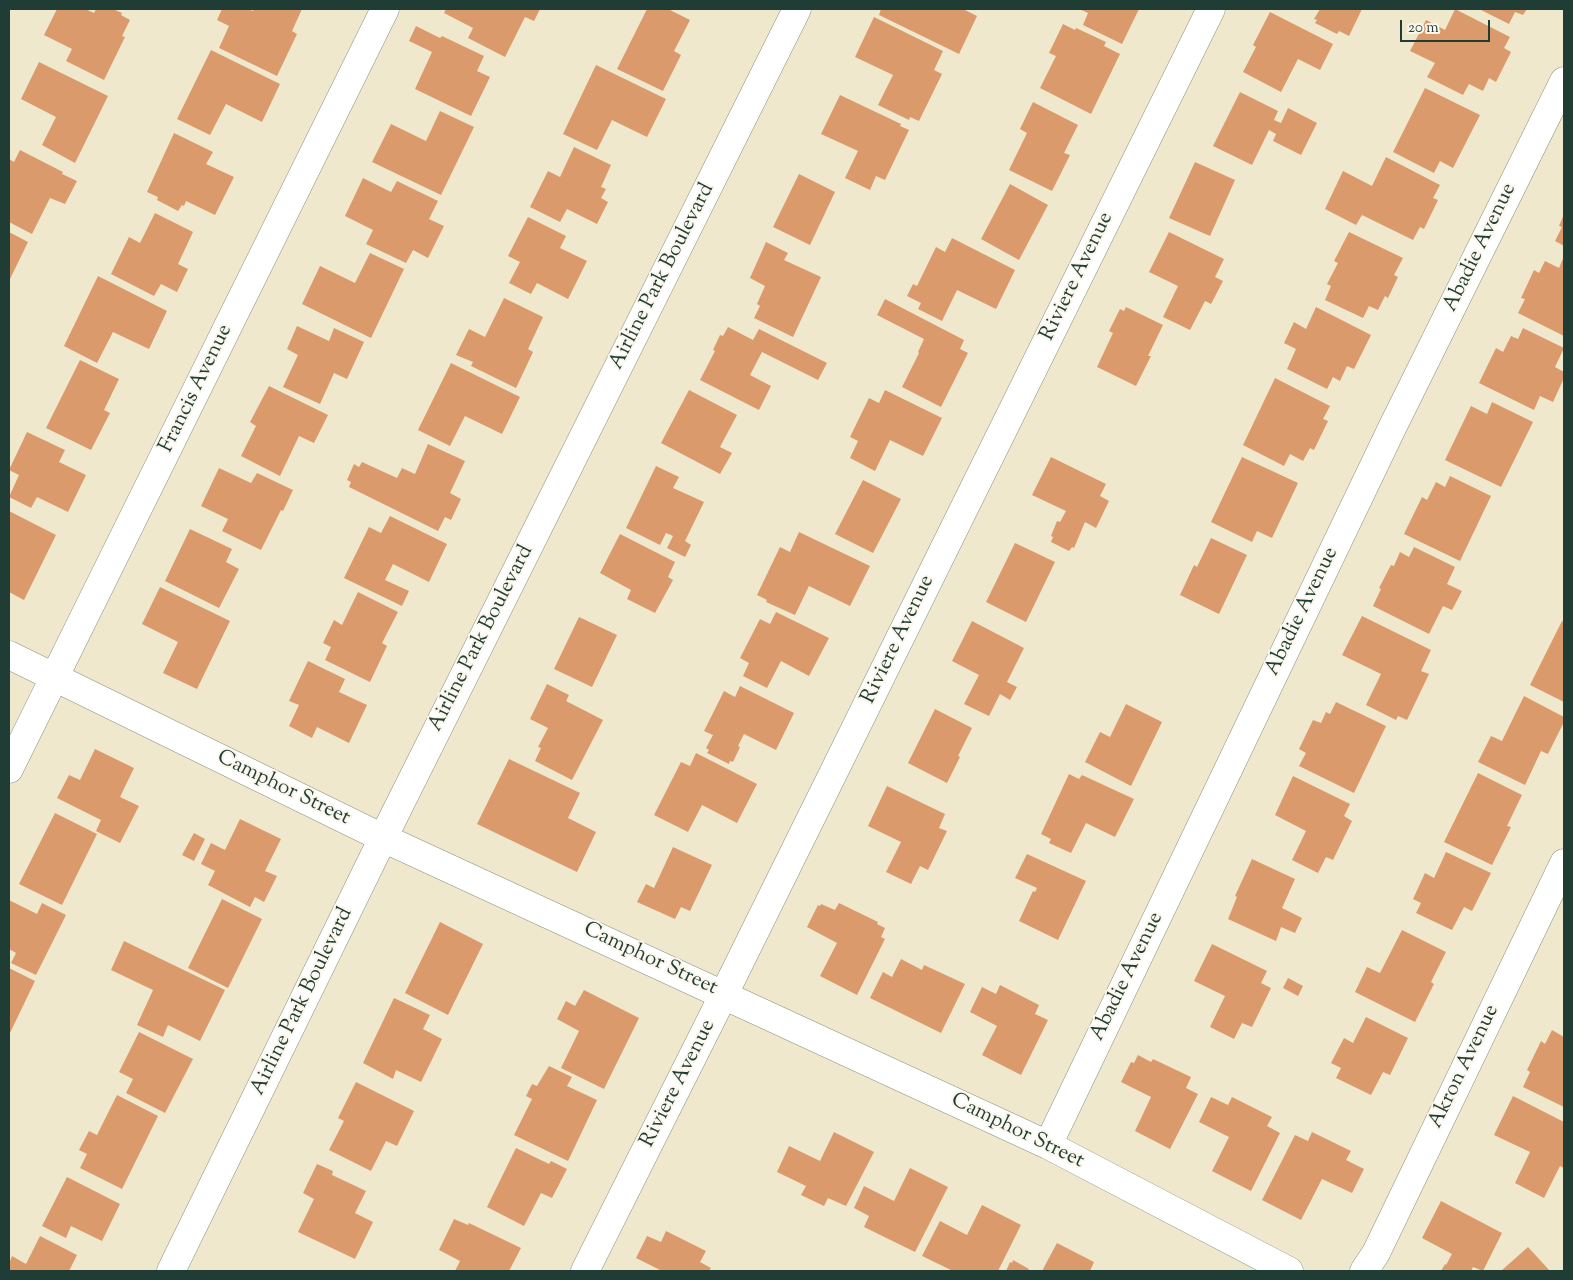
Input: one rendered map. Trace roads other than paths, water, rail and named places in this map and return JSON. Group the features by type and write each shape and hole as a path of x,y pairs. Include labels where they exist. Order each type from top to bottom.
{"street":[{"name":"Francis Avenue","path":"9,769 385,9"},
{"name":"Airline Park Boulevard","path":"171,1271 383,838 797,9"},
{"name":"Riviere Avenue","path":"585,1271 1211,9"},
{"name":"Abadie Avenue","path":"1048,1145 1392,426 1564,81"},
{"name":"Camphor Street","path":"9,655 383,838 1048,1145 1289,1271"},
{"name":"Akron Avenue","path":"1364,1271 1376,1253 1564,862"}]}
